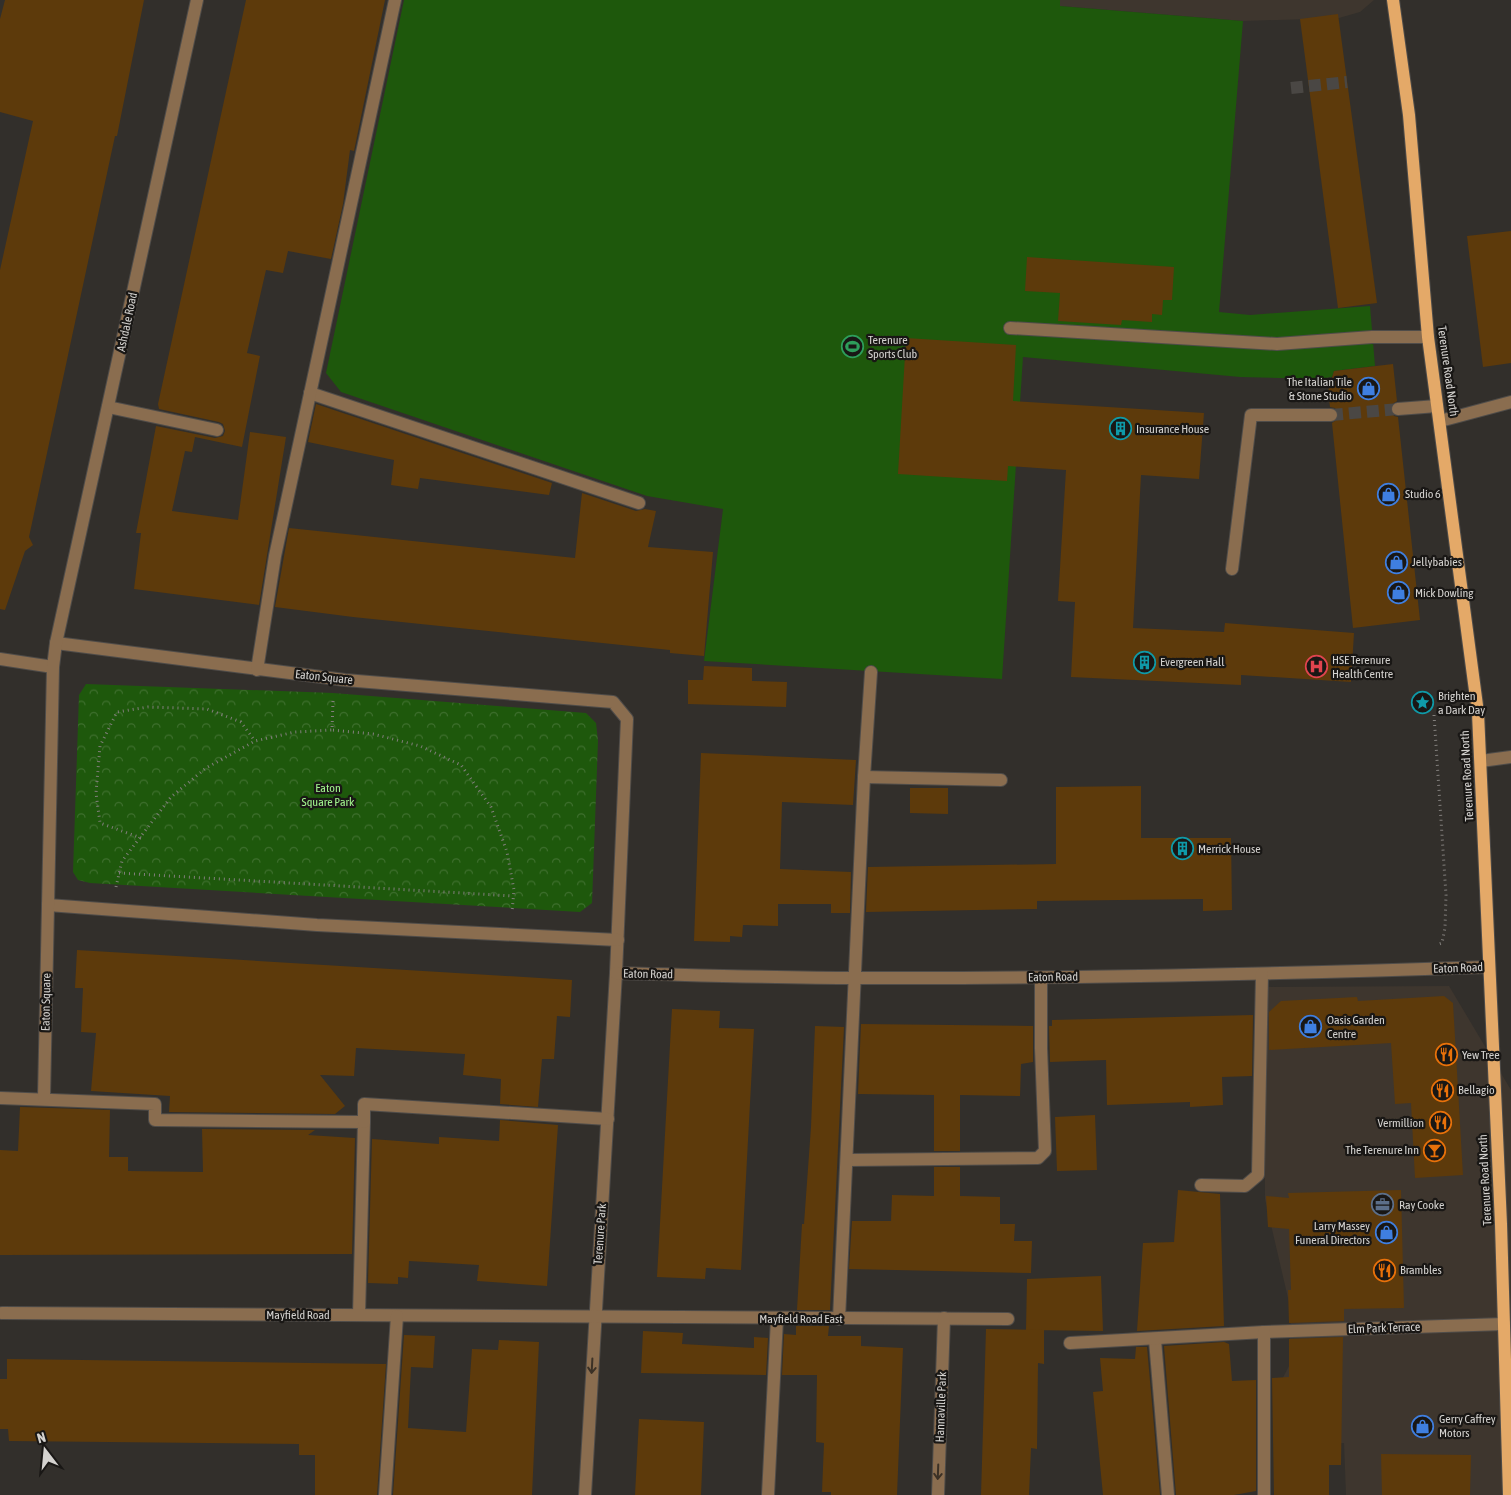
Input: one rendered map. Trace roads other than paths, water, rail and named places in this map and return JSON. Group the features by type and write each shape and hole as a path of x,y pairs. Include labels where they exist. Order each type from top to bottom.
{"main road":[{"name":"Terenure Road North","path":"1393,0 1409,115 1428,337 1471,657 1481,761 1489,967 1506,1222 1504,1324 1509,1495"}],"street":[{"name":"Ashdale Road","path":"56,643 196,0"},
{"path":"257,670 275,556 395,0"},
{"path":"1010,328 1277,344 1372,336 1428,337"},
{"path":"310,393 639,503"},
{"path":"1440,420 1511,402"},
{"path":"1398,409 1437,406"},
{"path":"108,407 217,430"},
{"path":"1232,569 1251,415 1331,415"},
{"name":"Eaton Square","path":"44,1098 53,668 56,643 257,670 613,702 627,718 616,973"},
{"path":"0,659 53,668"},
{"path":"839,1320 848,1160 854,978 864,777 872,672"},
{"path":"1481,761 1511,757"},
{"path":"864,777 1000,780"},
{"path":"48,905 317,925 618,940"},
{"name":"Eaton Road","path":"616,973 854,978 1041,978 1489,967"},
{"name":"Terenure Park","path":"585,1495 594,1317 616,973"},
{"path":"1201,1184 1245,1186 1258,1175 1262,974"},
{"path":"848,1160 1038,1158 1045,1150 1041,1048 1041,978"},
{"path":"0,1098 44,1098 155,1104 155,1120 364,1122"},
{"path":"359,1315 364,1104 608,1119"},
{"name":"Mayfield Road","path":"2,1313 594,1317"},
{"path":"385,1495 397,1316"},
{"name":"Mayfield Road East","path":"594,1317 839,1320 1008,1319"},
{"name":"Hannaville Park","path":"938,1495 944,1318"},
{"path":"768,1495 777,1319"},
{"name":"Elm Park Terrace","path":"1070,1344 1264,1332 1504,1324"},
{"path":"1264,1332 1264,1495"},
{"path":"1155,1340 1168,1495"}],"tunnel":[{"path":"1291,88 1347,82"},
{"path":"1331,415 1398,409"}],"place":[{"name":"Terenure Sports Club","path":"852,347"},
{"name":"The Italian Tile & Stone Studio","path":"1368,389"},
{"name":"Insurance House","path":"1120,429"},
{"name":"Studio 6","path":"1389,494"},
{"name":"Jellybabies","path":"1396,562"},
{"name":"Mick Dowling","path":"1399,593"},
{"name":"Evergreen Hall","path":"1144,662"},
{"name":"HSE Terenure Health Centre","path":"1316,667"},
{"name":"Brighten a Dark Day","path":"1422,703"},
{"name":"Merrick House","path":"1182,849"},
{"name":"Oasis Garden Centre","path":"1311,1027"},
{"name":"Yew Tree","path":"1446,1055"},
{"name":"Bellagio","path":"1442,1090"},
{"name":"Vermillion","path":"1440,1123"},
{"name":"The Terenure Inn","path":"1435,1150"},
{"name":"Ray Cooke","path":"1383,1205"},
{"name":"Larry Massey Funeral Directors","path":"1386,1233"},
{"name":"Brambles","path":"1384,1270"},
{"name":"Gerry Caffrey Motors","path":"1423,1426"}],"park label":[{"name":"Eaton Square Park","path":"328,795"}]}
